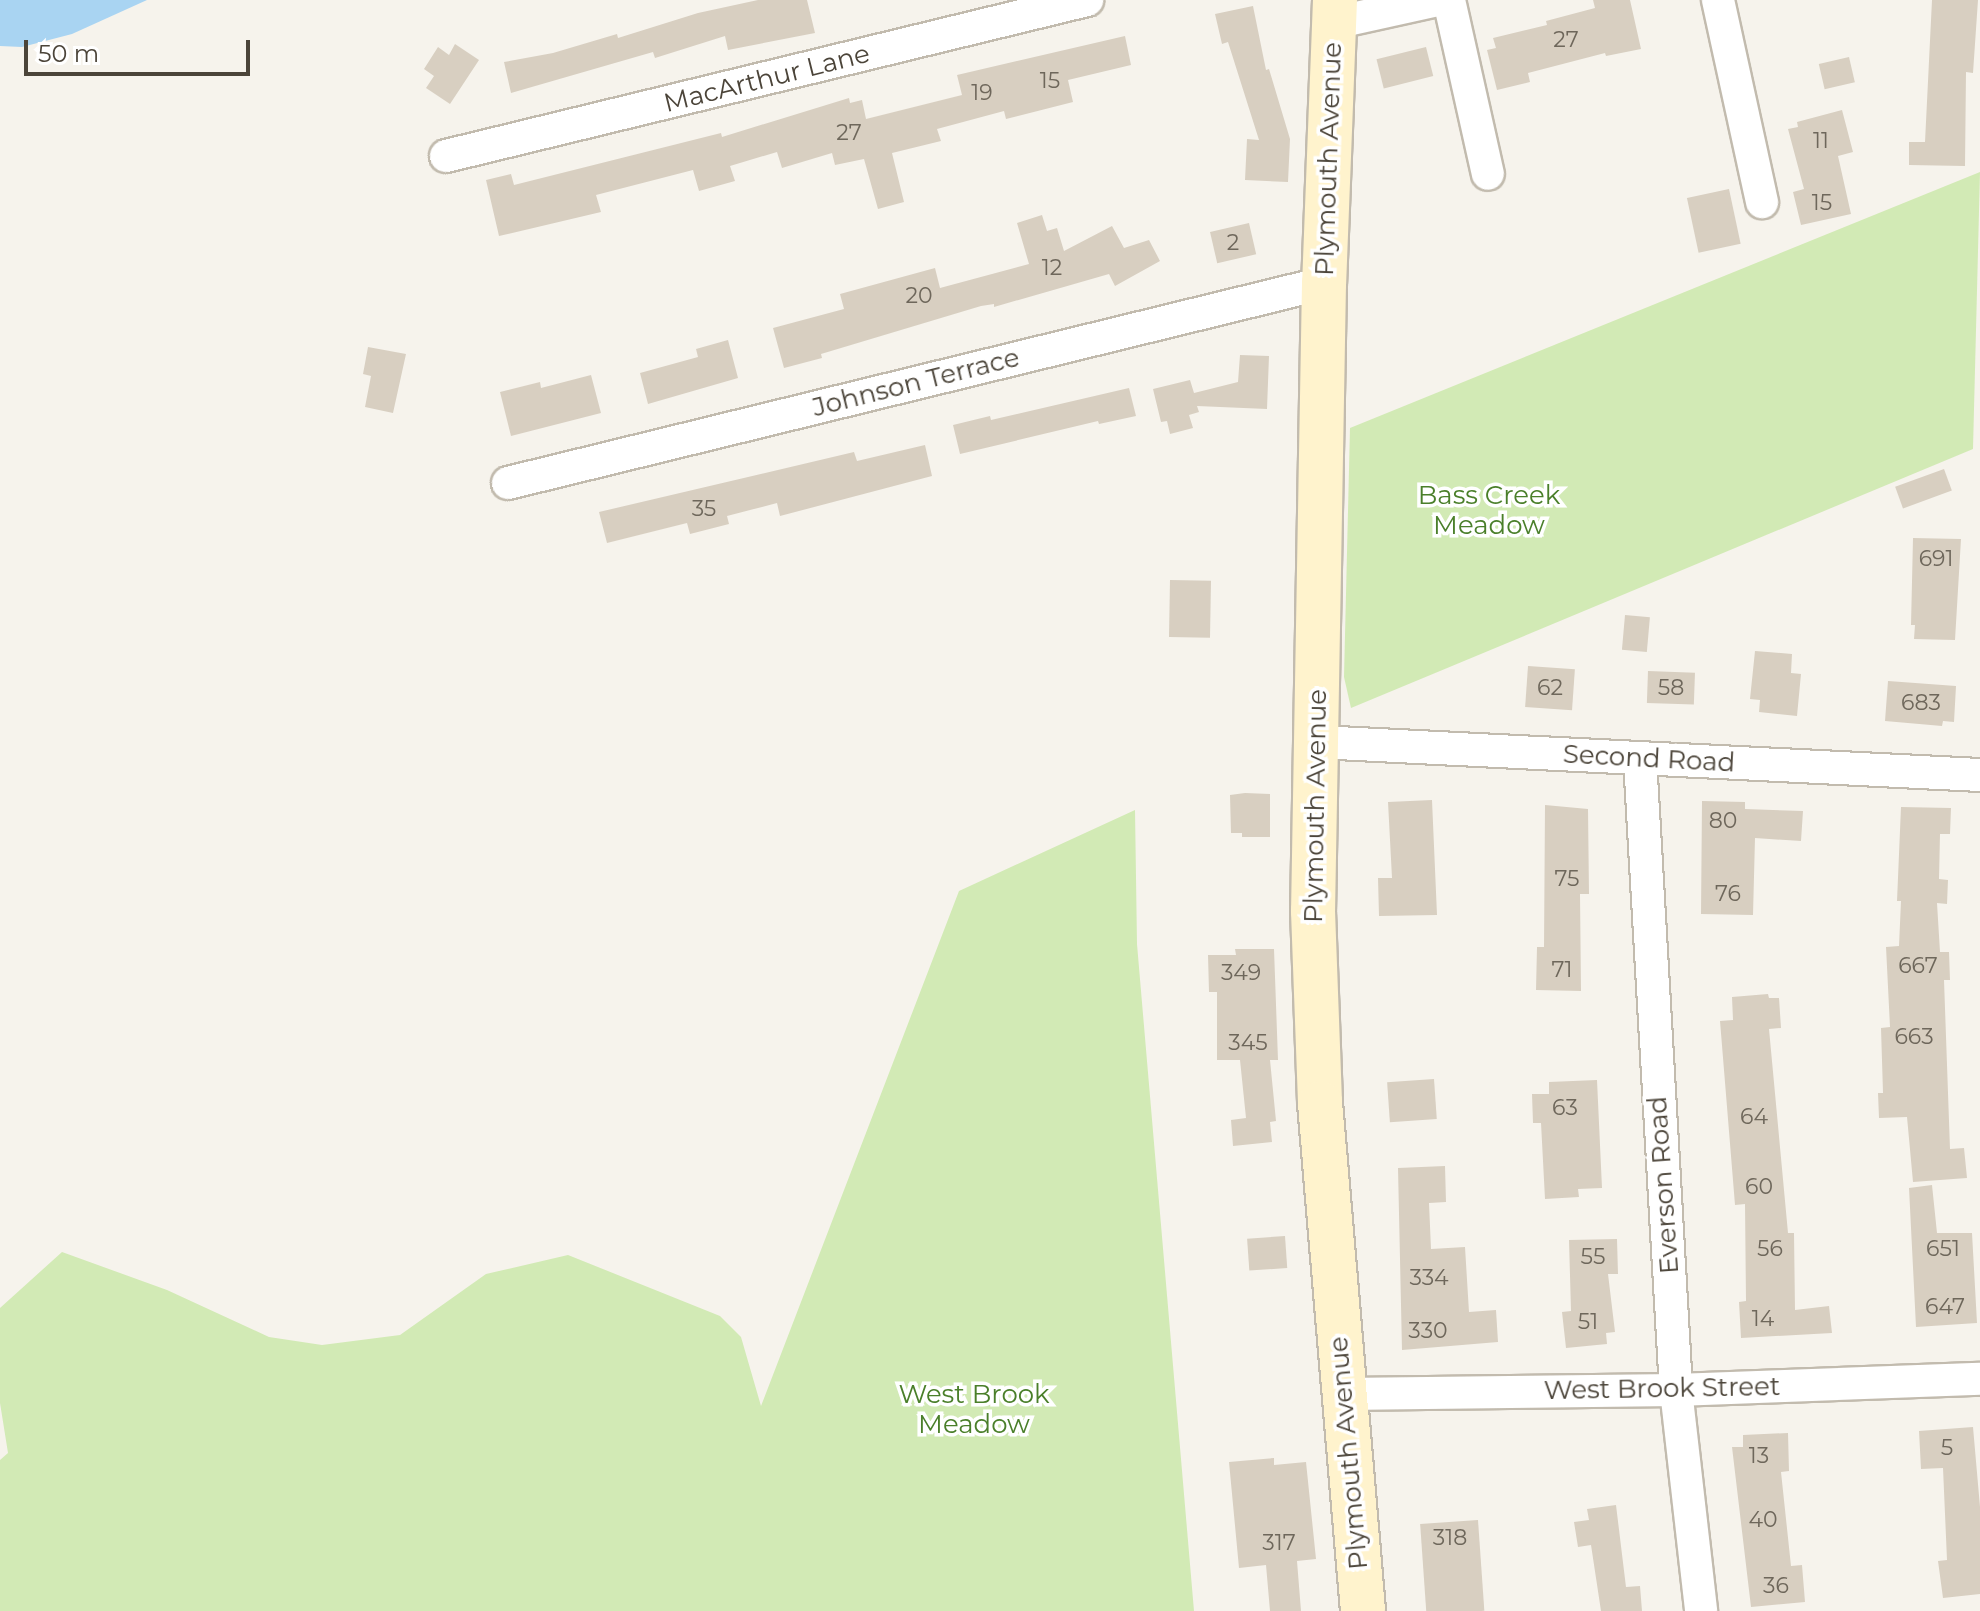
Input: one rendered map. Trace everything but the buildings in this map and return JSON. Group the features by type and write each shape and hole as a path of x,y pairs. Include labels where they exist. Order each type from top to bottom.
{"street":[{"name":"MacArthur Lane","path":"446,156 1087,0"},
{"path":"1334,11 1438,0"},
{"path":"1449,0 1488,174"},
{"path":"1718,0 1762,202"},
{"name":"Plymouth Avenue","path":"1334,11 1324,283 1313,911 1315,1020 1363,1611"},
{"name":"Johnson Terrace","path":"508,483 1324,283"},
{"name":"Second Road","path":"1317,742 1980,775"},
{"name":"Everson Road","path":"1640,759 1676,1390 1701,1611"},
{"name":"West Brook Street","path":"1344,1394 1676,1390 1980,1379"}],"green space":[{"name":"Bass Creek Meadow","path":"1980,172 1973,449 1351,708 1344,677 1350,428"},
{"name":"West Brook Meadow","path":"1135,810 1137,944 1194,1611 0,1611 0,1460 8,1453 0,1403 0,1308 62,1252 167,1290 269,1337 322,1345 400,1335 486,1274 568,1255 720,1316 741,1337 761,1406 959,891"}],"water":[{"path":"0,0 147,0 72,34 22,47 0,46"}]}
